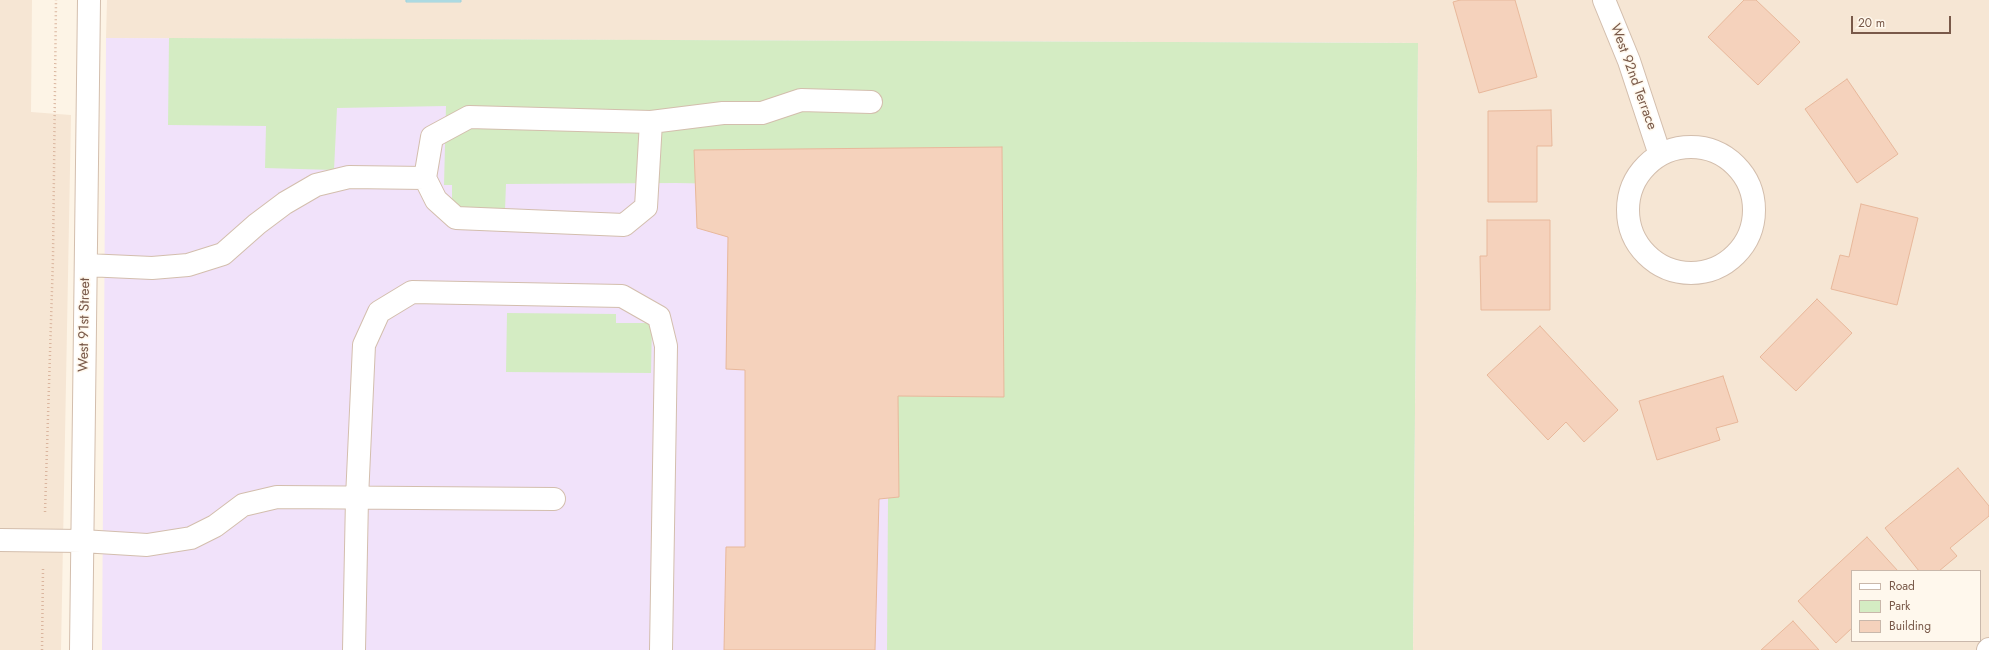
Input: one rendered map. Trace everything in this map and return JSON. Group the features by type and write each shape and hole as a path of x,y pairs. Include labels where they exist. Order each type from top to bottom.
{"street":[{"name":"West 91st Street","path":"81,650 89,0"},
{"name":"West 92nd Terrace","path":"1604,0 1629,61 1660,154"},
{"path":"651,122 646,206 624,225 456,218 436,200 424,178 432,138 468,117 651,122 724,113 762,113 801,100 872,102"},
{"path":"1694,147 1700,147 1720,153 1736,166 1748,183 1754,203 1753,223 1745,243 1732,259 1714,269 1693,273 1673,271 1654,261 1639,246 1630,227 1628,206 1633,185 1644,168 1660,154 1680,148 1694,147"},
{"path":"86,265 152,268 188,265 223,254 257,224 285,203 316,185 349,177 424,178"},
{"path":"354,650 357,498 364,345 379,312 412,292 622,296 659,317 666,346 661,650"},
{"path":"0,540 82,541 147,545 191,538 215,526 243,505 277,497 554,499"}],"path":[{"path":"42,650 43,540 47,486 53,258 56,0"}],"shaded area":[{"path":"0,0 32,0 31,112 71,115 61,650 0,650"},
{"path":"107,0 1989,0 1989,650 1413,650 1418,43 106,38"},
{"path":"106,38 1418,43 1413,650 102,650"}],"green space":[{"path":"169,38 1418,43 1413,650 887,650 890,187 676,183 506,184 505,210 452,209 452,185 444,185 446,106 337,108 334,170 265,168 266,126 168,125"},
{"path":"507,313 616,314 616,323 652,323 651,373 506,372"}],"water":[{"path":"406,0 461,0 461,2 406,2"}],"building":[{"path":"1460,0 1515,0 1537,77 1479,93 1453,2"},
{"path":"1744,0 1756,0 1800,42 1758,85 1708,37"},
{"path":"1847,79 1898,154 1857,183 1805,109"},
{"path":"1551,110 1552,146 1537,146 1537,202 1488,202 1488,111"},
{"path":"1002,147 1004,397 898,396 899,497 879,499 875,650 724,650 726,547 745,547 745,370 726,369 728,237 697,228 694,150"},
{"path":"1861,204 1918,218 1897,305 1831,289 1840,255 1849,257"},
{"path":"1487,220 1550,220 1550,310 1481,310 1480,256 1487,256"},
{"path":"1817,299 1852,333 1796,391 1760,357"},
{"path":"1540,326 1618,410 1584,442 1566,422 1548,440 1487,375"},
{"path":"1723,376 1738,422 1716,428 1720,440 1657,460 1639,401"},
{"path":"1958,468 1989,506 1989,516 1950,548 1957,556 1940,570 1918,570 1885,528"},
{"path":"1867,537 1897,570 1851,570 1851,629 1836,643 1798,601"},
{"path":"1793,621 1819,650 1761,650"}]}
